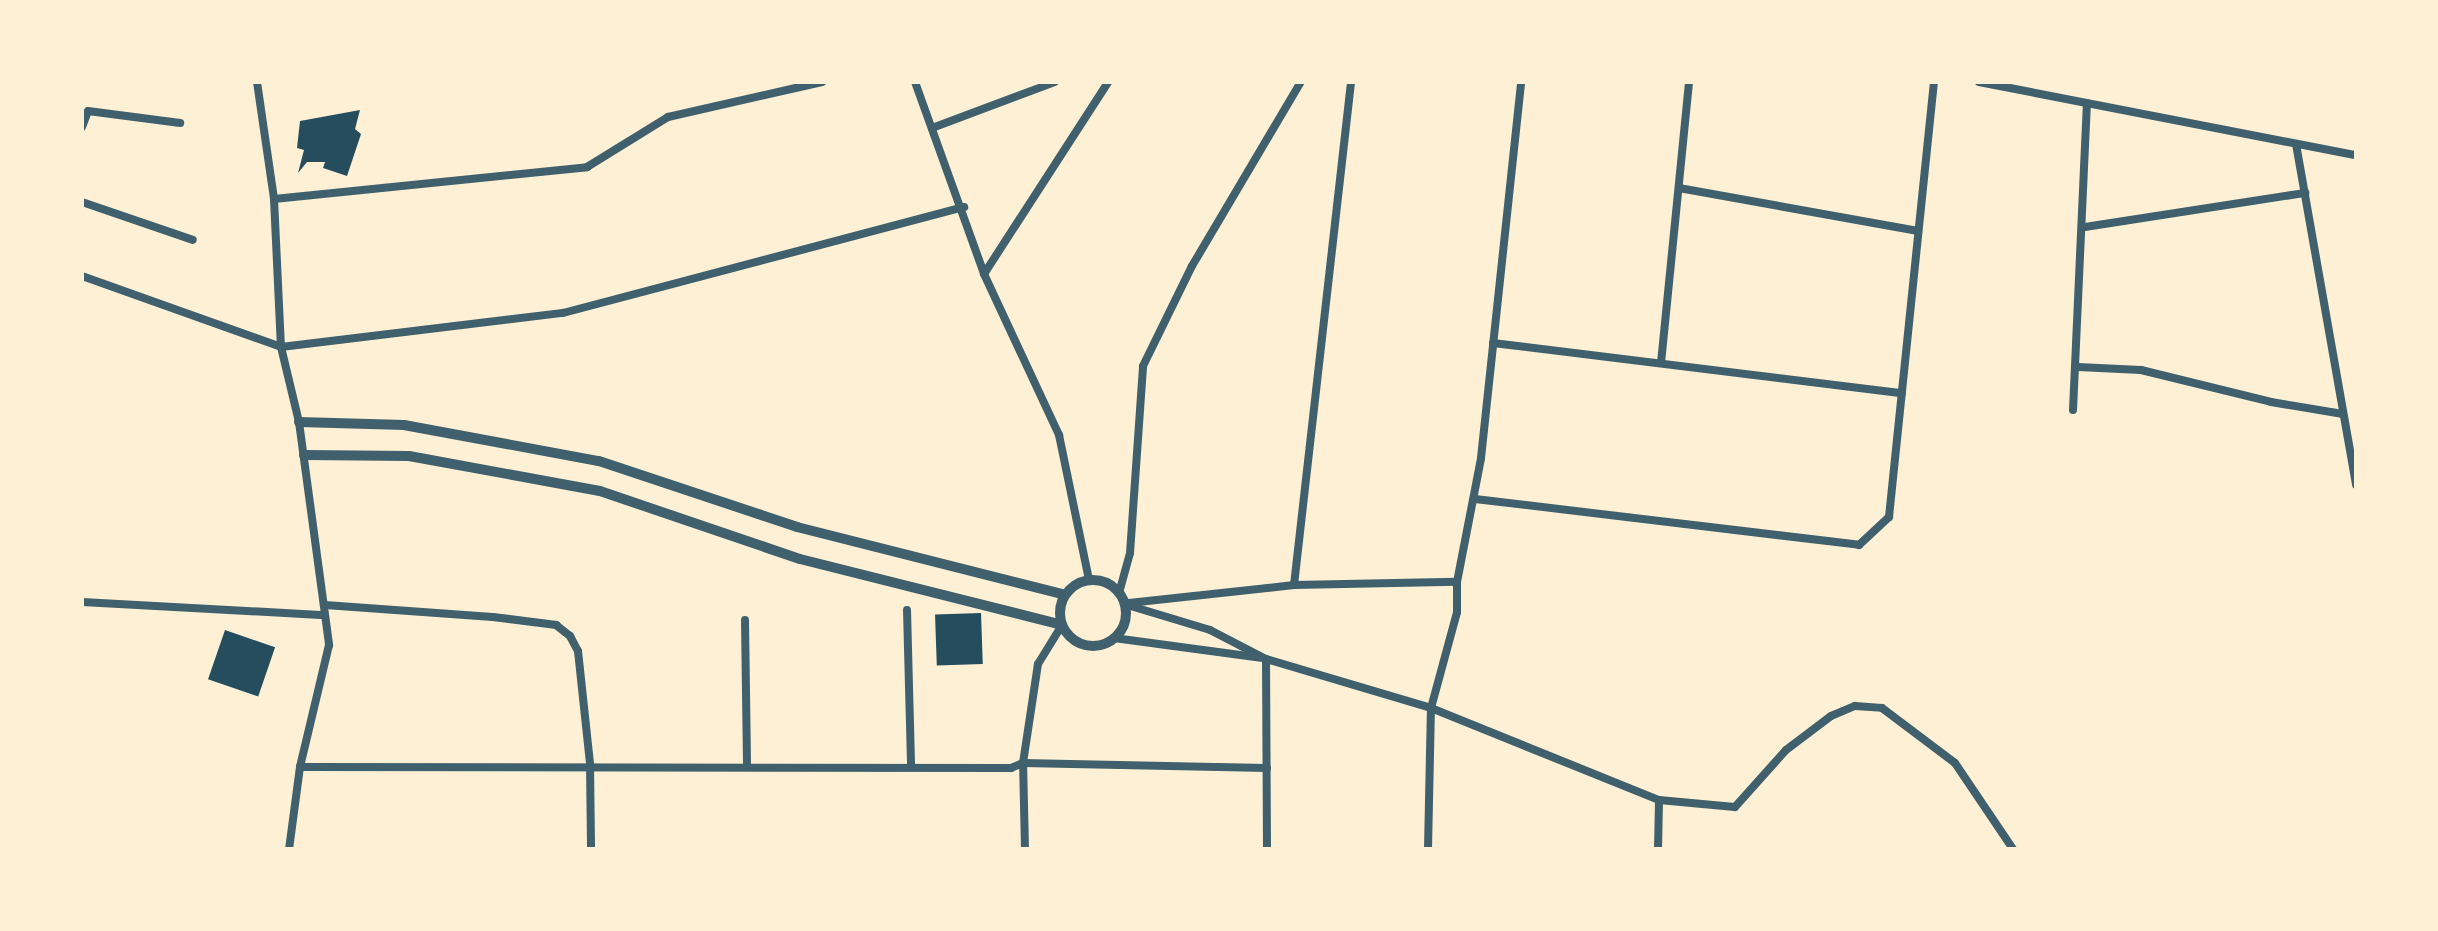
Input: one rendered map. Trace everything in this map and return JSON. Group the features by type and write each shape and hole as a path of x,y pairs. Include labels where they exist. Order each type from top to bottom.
{"street":[{"path":"257,82 274,199 281,347 299,422 329,645 300,767 289,849"},
{"path":"274,199 587,167 668,117 822,82"},
{"path":"915,82 964,207 984,274 1059,435 1089,580"},
{"path":"932,128 1055,82"},
{"path":"984,274 1108,82"},
{"path":"1294,585 1351,82"},
{"path":"1428,849 1431,708 1457,612 1457,582 1475,499 1521,82"},
{"path":"1661,363 1689,82"},
{"path":"1475,499 1859,545 1889,517 1934,82"},
{"path":"1979,82 2356,155"},
{"path":"1114,638 1124,623 1122,598 1130,553 1143,366 1192,266 1298,83"},
{"path":"2073,410 2085,227 2087,103"},
{"path":"82,127 88,111 180,123"},
{"path":"2296,144 2356,485"},
{"path":"1679,188 1918,231"},
{"path":"2085,227 2305,193"},
{"path":"82,202 193,240"},
{"path":"82,276 281,347 563,313 964,207"},
{"path":"1493,343 1902,393"},
{"path":"2078,367 2141,370 2271,402 2343,414"},
{"path":"299,422 404,425 599,461 797,527 1065,595 1089,580 1106,583 1122,598 1210,630 1266,659"},
{"path":"304,455 409,456 600,491 800,559 1062,625 1085,644 1114,638 1266,659 1431,708 1659,800 1735,807 1786,750 1831,716 1855,706 1882,708 1955,763 2013,849"},
{"path":"1122,598 1294,585 1457,582"},
{"path":"1025,849 1023,763 1038,664 1062,625 1065,595"},
{"path":"82,602 325,610 556,625 578,651 590,764 591,849"},
{"path":"907,610 911,766"},
{"path":"745,620 747,764"},
{"path":"1266,659 1267,849"},
{"path":"300,767 747,764 1011,768 1023,763 1267,768"},
{"path":"1658,849 1659,800"}],"building":[{"path":"360,110 355,129 361,134 347,176 323,168 325,162 307,162 298,173 304,150 297,148 300,121"},
{"path":"981,613 983,664 937,666 935,615"},
{"path":"225,630 275,647 258,696 208,679"}]}
